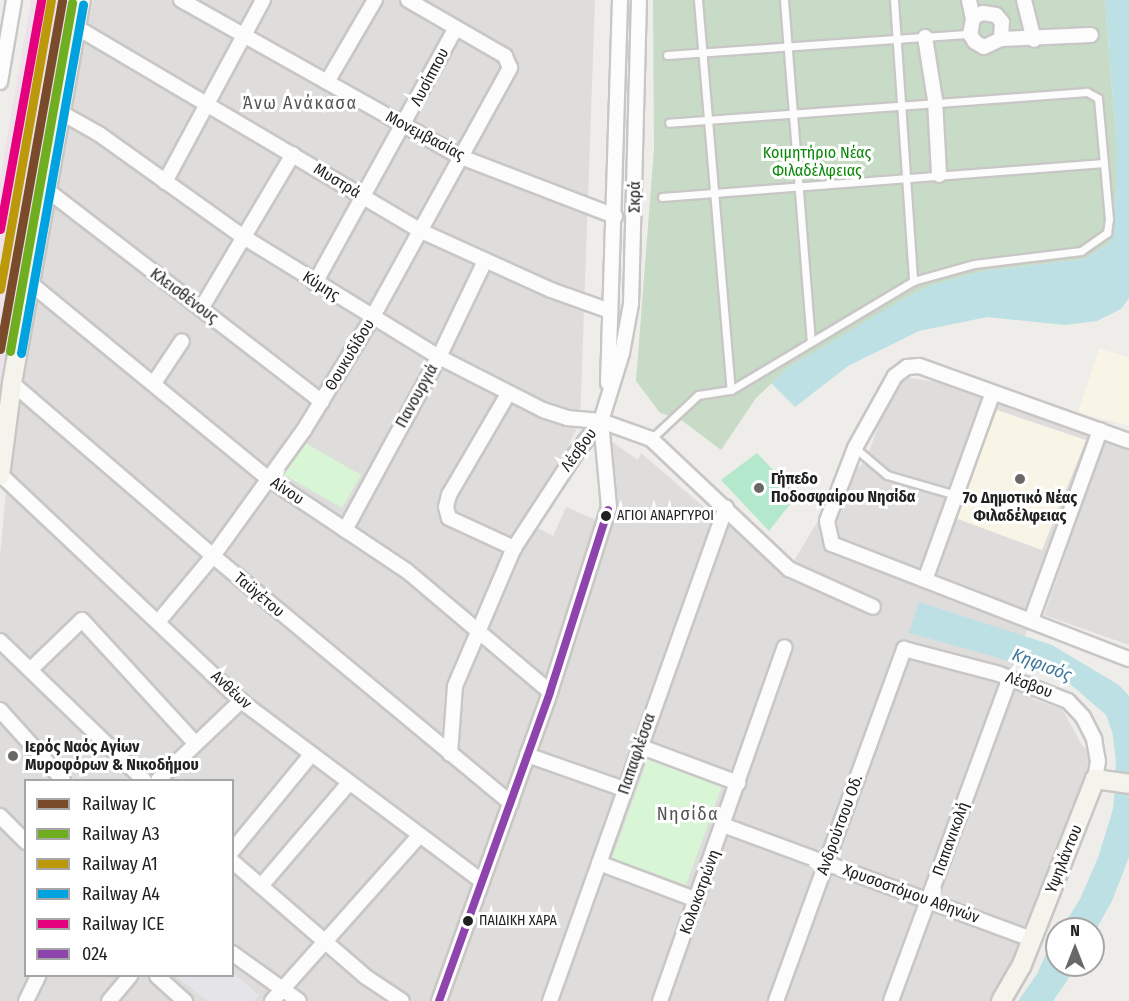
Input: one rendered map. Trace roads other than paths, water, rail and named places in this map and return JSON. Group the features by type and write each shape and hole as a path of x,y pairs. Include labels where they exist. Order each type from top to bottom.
{"street":[{"path":"0,82 2,57 14,0"},
{"path":"0,475 12,383 81,0"},
{"name":"Μονεμβασίας","path":"181,0 461,157 615,216"},
{"path":"165,182 209,106 262,0"},
{"path":"327,82 375,0"},
{"path":"408,0 456,28"},
{"name":"Σκρά","path":"608,391 620,0"},
{"name":"Σκρά","path":"601,421 608,391 622,353 631,304 639,0"},
{"path":"969,0 973,17 970,34 984,46 1001,39 1034,40 1091,35"},
{"path":"1024,0 1034,40"},
{"path":"973,17 983,13 996,15 1002,22 1001,39"},
{"name":"Μυστρά","path":"76,27 421,231 484,261 610,311"},
{"name":"Θουκυδίδου","path":"158,622 213,556 322,402 421,231 510,68 505,56 456,28"},
{"name":"Λυσίππου","path":"315,283 456,28"},
{"path":"925,38 934,100 939,174"},
{"name":"Κύμης","path":"60,112 242,236 315,283 439,357 508,394 567,418 601,421"},
{"path":"201,309 242,236 293,154"},
{"name":"Κλεισθένους","path":"47,189 322,402"},
{"name":"Πανουργιά","path":"345,530 439,357 484,261"},
{"name":"Αίνου","path":"30,283 269,479 406,572 550,692"},
{"path":"154,383 182,341"},
{"path":"1129,441 992,395 919,366 907,367 895,376 855,448 827,521 832,544 1129,658"},
{"name":"Ταϋγέτου","path":"12,383 213,556 511,803"},
{"path":"508,394 449,495 446,507 450,518 514,548"},
{"path":"925,580 958,495 992,395"},
{"path":"440,1001 550,692 609,507 601,421"},
{"name":"Λέσβου","path":"450,754 455,686 480,635 514,548 576,453 601,421 651,438 708,489 789,569 873,607"},
{"path":"1031,620 1100,430"},
{"name":"Ανθέων","path":"0,475 242,701 310,756 482,880"},
{"name":"Παπαφλέσσα","path":"550,1001 726,507"},
{"path":"30,670 82,620 196,744"},
{"path":"0,641 143,779"},
{"name":"Κολοκοτρώνη","path":"660,1001 698,900 785,647"},
{"name":"Λέσβου","path":"904,649 1010,678 1058,694 1076,708 1097,749 1095,779"},
{"name":"Ανδρούτσου Οδ.","path":"776,1001 904,649"},
{"name":"Παπανικολή","path":"891,1001 1010,678"},
{"path":"159,779 242,701"},
{"path":"0,710 62,779"},
{"path":"639,746 738,783"},
{"path":"527,755 624,789"},
{"path":"234,849 310,756"},
{"path":"1095,779 1122,783"},
{"name":"Υψηλάντου","path":"1001,1001 1021,967 1095,779"},
{"path":"261,886 348,784"},
{"path":"0,816 24,840"},
{"name":"Χρυσοστόμου Αθηνών","path":"723,825 1032,939"},
{"path":"272,1001 420,835"},
{"path":"234,863 324,941 402,1001"},
{"path":"600,863 698,900"},
{"path":"234,954 299,1001"},
{"path":"26,1001 38,977"},
{"path":"110,1001 128,977"},
{"path":"160,977 185,1001"}],"lane":[{"path":"698,0 731,390"},
{"path":"784,0 811,340"},
{"path":"894,0 913,281"},
{"path":"667,55 970,34"},
{"path":"651,438 698,395 731,390 913,281 974,264 1081,250 1098,242 1107,233 1098,99 1093,93 934,100 669,123"},
{"path":"662,197 907,180 939,174 1104,163"},
{"path":"855,448 887,476 958,495"}],"water":[{"path":"1105,0 1129,0 1129,298 1121,309 1097,321 1065,325 987,317 919,331 848,366 795,407 771,383 789,367 912,294 932,285 984,271 1084,259 1109,244 1116,193 1116,139"},
{"path":"919,602 1052,645 1119,685 1129,696 1129,760 1121,757 1106,715 1070,684 996,657 909,633"},
{"path":"1114,806 1129,810 1129,857 1112,901 1103,917 1069,917 1080,899 1098,858"},
{"path":"1045,956 1045,977 1069,977 1053,1001 1018,1001 1037,974"}],"waterway":[{"name":"Κηφισός","path":"1118,842 1126,813 1129,761 1125,728"}],"rail line":[{"name":"ICE","path":"0,229 41,0"},
{"name":"A1","path":"0,289 51,0"},
{"name":"IC","path":"0,349 62,0"},
{"name":"A3","path":"10,351 72,2"},
{"name":"A4","path":"21,353 83,4"}],"place":[{"name":"7ο Δημοτικό Νέας Φιλαδέλφειας","path":"1020,479"},
{"name":"Γήπεδο Ποδοσφαίρου Νησίδα","path":"759,488"},
{"name":"ΑΓΙΟΙ ΑΝΑΡΓΥΡΟΙ","path":"606,516"},
{"name":"Ιερός Ναός Αγίων Μυροφόρων & Νικοδήμου","path":"13,756"},
{"name":"ΠΑΙΔΙΚΗ ΧΑΡΑ","path":"468,921"}],"district":[{"name":"Άνω Ανάκασα","path":"300,103"},
{"name":"Νησίδα","path":"688,814"}],"park label":[{"name":"Κοιμητήριο Νέας Φιλαδέλφειας","path":"817,162"}]}
